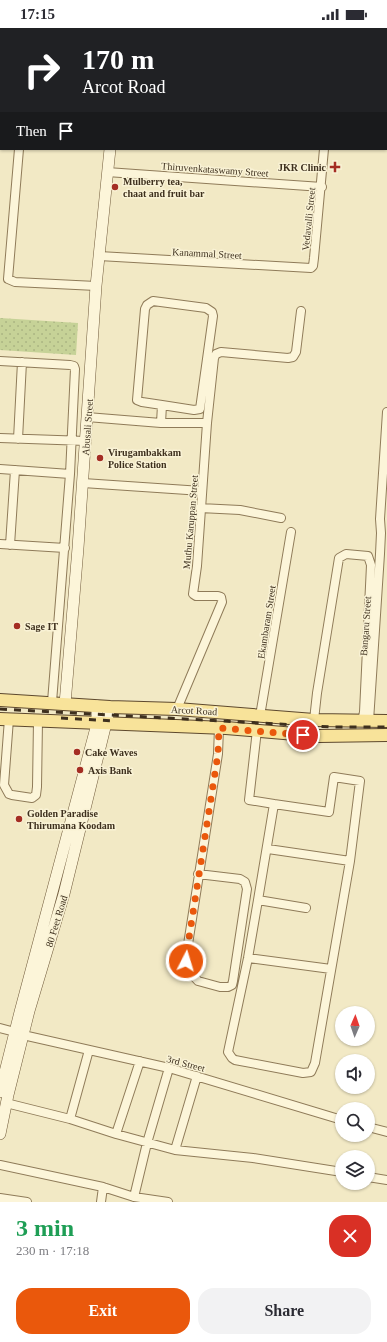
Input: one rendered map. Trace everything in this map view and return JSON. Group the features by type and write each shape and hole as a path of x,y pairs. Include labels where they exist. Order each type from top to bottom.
{"main road":[{"name":"Arcot Road","path":"0,700 52,702 110,707 177,709 314,720 387,721"},
{"name":"Arcot Road","path":"6,722 38,725 101,724 219,728 319,736 387,735"}],"street":[{"path":"18,150 8,279 15,282 96,286"},
{"name":"Abusali Street","path":"65,704 88,417 96,286 110,150"},
{"name":"Vedavalli Street","path":"313,266 322,186 324,150"},
{"name":"Thiruvenkataswamy Street","path":"107,172 322,186"},
{"name":"Kanammal Street","path":"99,256 302,268 311,268 313,266"},
{"path":"154,301 206,308 212,312 213,316 200,409 198,410 162,405 137,400 144,317 147,305 154,301"},
{"name":"Muthu Karuppan Street","path":"177,709 222,602 221,597 218,596 196,596 193,594 197,566 200,508 214,358 216,354 221,352 288,358 293,357 296,352 301,311"},
{"path":"0,361 70,364 75,368 70,474 52,702"},
{"path":"18,439 22,362"},
{"path":"161,423 162,405"},
{"name":"Bangaru Street","path":"366,721 383,529 380,519 387,412"},
{"path":"88,417 161,423 207,423"},
{"path":"0,438 86,441"},
{"path":"0,469 70,474"},
{"path":"10,545 15,470"},
{"path":"83,483 202,491"},
{"path":"200,508 240,510 282,518"},
{"name":"Ekambaram Street","path":"260,716 291,532"},
{"path":"0,544 64,548"},
{"path":"314,720 339,558 346,554 368,556 371,565 364,712 366,721"},
{"name":"80 Feet Road","path":"97,706 101,724"},
{"name":"80 Feet Road","path":"0,1092 64,894 101,724 110,707"},
{"path":"6,722 4,785 9,794 12,796 32,798 36,794 37,787 38,725"},
{"path":"198,874 240,879 245,882 247,889 233,981 232,985 228,987 220,987 198,981 189,971 186,961 198,874 218,754 219,728"},
{"path":"257,730 250,800 329,812 334,777 360,781 350,861 315,1063 312,1072 303,1073 235,1060 228,1052 248,958 268,849 274,804"},
{"path":"268,849 350,861"},
{"path":"258,900 306,908"},
{"path":"248,958 331,969"},
{"name":"3rd Street","path":"0,1028 169,1068 335,1118"},
{"name":"80 Feet Road","path":"0,1134 19,1033"},
{"path":"70,1119 89,1050"},
{"path":"116,1134 140,1061"},
{"path":"134,1197 147,1143 169,1068"},
{"path":"175,1150 198,1076"},
{"path":"6,1104 70,1119 116,1134 175,1150 252,1158 335,1171"},
{"path":"375,1129 387,1132"},
{"path":"0,1165 103,1187 134,1197 163,1202"},
{"path":"375,1178 387,1180"},
{"path":"101,1202 103,1187"},
{"path":"0,1198 27,1202"}],"green space":[{"path":"0,318 78,323 76,355 0,350"}],"railway":[{"path":"0,709 333,727 387,727"},
{"path":"61,718 115,721"}],"place":[{"name":"JKR Clinic","path":"335,167"},
{"name":"Mulberry tea, chaat and fruit bar","path":"115,187"},
{"name":"Virugambakkam Police Station","path":"100,458"},
{"name":"Sage IT","path":"17,626"},
{"name":"Cake Waves","path":"77,752"},
{"name":"Axis Bank","path":"80,770"},
{"name":"Golden Paradise Thirumana Koodam","path":"19,819"}],"route":[{"path":"186,961 198,874 218,754 219,728 303,735"}]}
